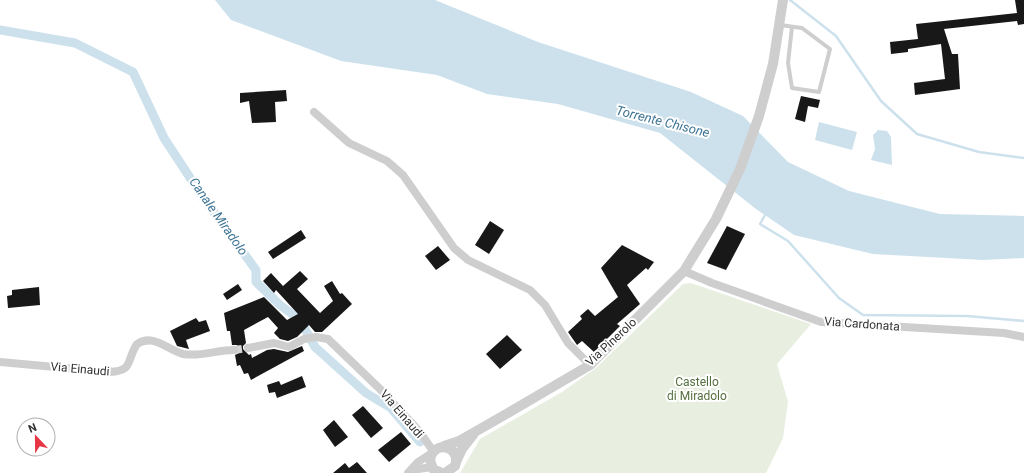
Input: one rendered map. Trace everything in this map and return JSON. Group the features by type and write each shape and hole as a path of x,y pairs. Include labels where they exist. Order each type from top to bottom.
{"street":[{"name":"Via Pinerolo","path":"444,446 476,431 590,365 684,271 716,219 740,169 759,116 773,64 783,0"},
{"path":"314,112 349,143 387,161 403,175 454,248 468,260 530,290 545,305 568,342 590,365"},
{"name":"Via Cardonata","path":"684,271 712,283 821,322 1004,333 1024,337"},
{"name":"Via Einaudi","path":"248,348 274,343 289,347 308,338 328,339 381,390 420,432 432,452"},
{"name":"Via Einaudi","path":"0,362 117,372 128,366 137,344 147,340 160,342 184,354 234,350"},
{"name":"Via Pinerolo","path":"456,462 462,449 476,431"},
{"path":"444,446 452,450 457,458 452,470 409,472 418,462 438,448 444,446"},
{"path":"432,452 430,460 440,471"}],"lane":[{"path":"780,20 792,27 802,28 830,49 819,92 792,88 788,63 792,27"}],"green space":[{"name":"Castello di Miradolo","path":"691,283 811,324 777,364 788,402 783,438 766,473 460,473 480,439 562,392 596,368 683,284"}],"water":[{"name":"Torrente Chisone","path":"215,0 435,0 538,42 691,92 743,116 788,162 849,191 940,214 1024,216 1024,258 983,260 873,254 794,235 756,209 660,133 558,104 487,94 437,75 341,61 231,20"},
{"path":"819,122 857,132 852,150 815,140"},
{"path":"878,130 887,131 891,137 892,165 871,160 875,149 873,135"}],"building":[{"path":"1015,0 1024,0 1024,24 1018,25 1017,21 944,29 952,54 958,54 960,89 915,95 914,83 945,79 941,44 908,49 908,52 891,54 890,42 918,39 916,24 1017,13"},
{"path":"286,90 287,101 275,102 276,122 252,123 249,101 240,103 240,93"},
{"path":"801,96 820,100 818,108 808,106 805,122 795,119"},
{"path":"490,221 504,230 489,254 475,245"},
{"path":"727,226 745,234 726,270 707,263"},
{"path":"301,230 306,238 273,259 268,252"},
{"path":"622,245 654,262 648,270 646,268 627,285 640,304 617,324 620,326 594,352 582,341 577,345 568,332 582,319 580,316 588,309 595,316 618,297 601,268"},
{"path":"438,246 450,260 436,270 425,256"},
{"path":"300,271 308,279 297,289 320,313 333,301 324,286 332,281 340,294 342,293 352,304 322,332 315,332 309,325 297,337 288,341 280,339 274,333 278,328 268,317 244,330 246,343 243,346 243,349 249,355 251,354 252,358 267,350 274,349 288,352 302,346 304,351 251,380 248,373 244,374 240,365 237,366 235,355 239,353 239,349 237,345 232,345 230,331 227,331 224,313 264,297 287,320 298,314 276,290 274,293 263,281 271,273 283,286"},
{"path":"238,284 242,290 227,300 223,294"},
{"path":"39,287 40,305 8,308 7,296 12,295 12,290"},
{"path":"196,318 199,322 206,320 210,331 186,340 189,349 177,346 170,331"},
{"path":"507,335 522,350 500,369 486,354"},
{"path":"302,376 306,387 277,398 275,392 269,393 267,385 279,381 281,385"},
{"path":"363,406 383,428 371,438 352,415"},
{"path":"334,420 348,437 335,447 323,430"},
{"path":"401,432 411,444 389,462 378,450"},
{"path":"357,462 367,473 333,473 345,463 349,468"}],"waterway":[{"path":"790,0 836,36 881,101 917,134 979,152 1024,158"},
{"name":"Canale Miradolo","path":"0,30 75,43 133,72 164,138 202,196 256,270 256,282 280,305 300,320 315,347 366,393 391,408 420,442"},
{"path":"765,215 760,224 788,241 839,298 863,315 967,316 1024,321"}],"tunnel":[{"path":"234,350 248,348"}]}
